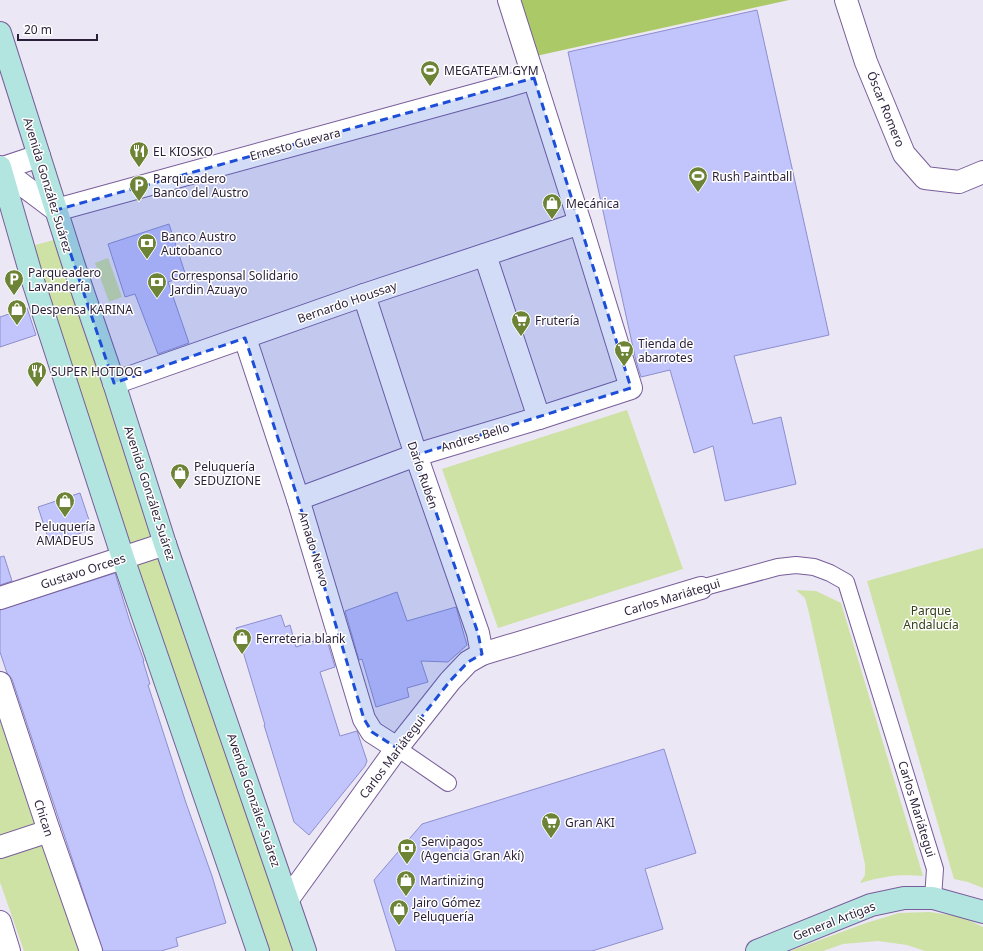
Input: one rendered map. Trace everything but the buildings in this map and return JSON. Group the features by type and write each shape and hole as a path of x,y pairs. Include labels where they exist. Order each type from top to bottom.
{"main road":[{"name":"Avenida González Suárez","path":"0,33 165,544 305,951"},
{"path":"0,168 32,278 123,558 258,951"},
{"name":"General Artigas","path":"757,951 871,905 904,898 933,898 983,912"}],"street":[{"path":"509,0 580,223"},
{"name":"Óscar Romero","path":"846,0 866,62 904,154 925,178 960,182 983,172"},
{"name":"Ernesto Guevara","path":"56,210 534,78"},
{"path":"0,168 39,156"},
{"path":"0,168 56,210"},
{"name":"Bernardo Houssay","path":"114,383 364,295 580,223"},
{"name":"Andres Bello","path":"298,498 416,454 539,418 631,388 580,223"},
{"path":"485,255 539,418"},
{"name":"Darío Rubén","path":"364,295 416,454 478,633 482,654"},
{"name":"Amado Nervo","path":"245,338 298,498 364,719 372,732 397,748"},
{"name":"Gustavo Orcees","path":"0,598 165,544"},
{"name":"Carlos Mariátegui","path":"288,899 397,748 450,681 468,662 482,654 701,588"},
{"name":"Chican","path":"0,683 91,951"},
{"path":"0,847 49,831"},
{"path":"0,922 10,951"}],"lane":[{"name":"Carlos Mariátegui","path":"701,588 778,567 796,565 814,567 830,573 846,582 936,869 933,898"},
{"path":"397,748 448,783"}],"highlighted area":[{"path":"534,78 631,388 416,455 478,633 482,654 468,662 450,681 397,748 372,732 364,719 298,499 245,338 114,383 56,210"}],"green space":[{"path":"505,0 789,0 518,60"},
{"path":"65,237 305,951 258,951 24,248"},
{"path":"108,258 122,297 109,302 95,263"},
{"path":"627,410 683,569 498,628 442,469"},
{"name":"Parque Andalucía","path":"983,548 983,888 968,882 954,879 867,581"},
{"path":"796,590 816,591 841,603 923,876 891,876 860,883 865,875 865,864 809,613 805,598"},
{"path":"0,710 39,825 0,837"},
{"path":"44,844 79,951 24,951 0,882 0,859"},
{"path":"930,912 962,917 983,927 983,951 925,951 907,945 878,941 843,944 823,951 790,951 866,923 899,913"}],"place":[{"name":"MEGATEAM GYM","path":"430,87"},
{"name":"EL KIOSKO","path":"139,168"},
{"name":"Rush Paintball","path":"698,193"},
{"name":"Parqueadero Banco del Austro","path":"139,202"},
{"name":"Mecánica","path":"552,220"},
{"name":"Banco Austro Autobanco","path":"147,260"},
{"name":"Parqueadero Lavandería","path":"14,296"},
{"name":"Corresponsal Solidario Jardin Azuayo","path":"157,299"},
{"name":"Despensa KARINA","path":"17,326"},
{"name":"Frutería","path":"521,337"},
{"name":"Tienda de abarrotes","path":"624,367"},
{"name":"SUPER HOTDOG","path":"37,388"},
{"name":"Peluquería SEDUZIONE","path":"180,490"},
{"name":"Peluquería AMADEUS","path":"65,518"},
{"name":"Ferreteria blank","path":"242,655"},
{"name":"Gran AKI","path":"551,839"},
{"name":"Servipagos (Agencia Gran Akí)","path":"407,865"},
{"name":"Martinizing","path":"406,897"},
{"name":"Jairo Gómez Peluquería","path":"399,926"}]}
